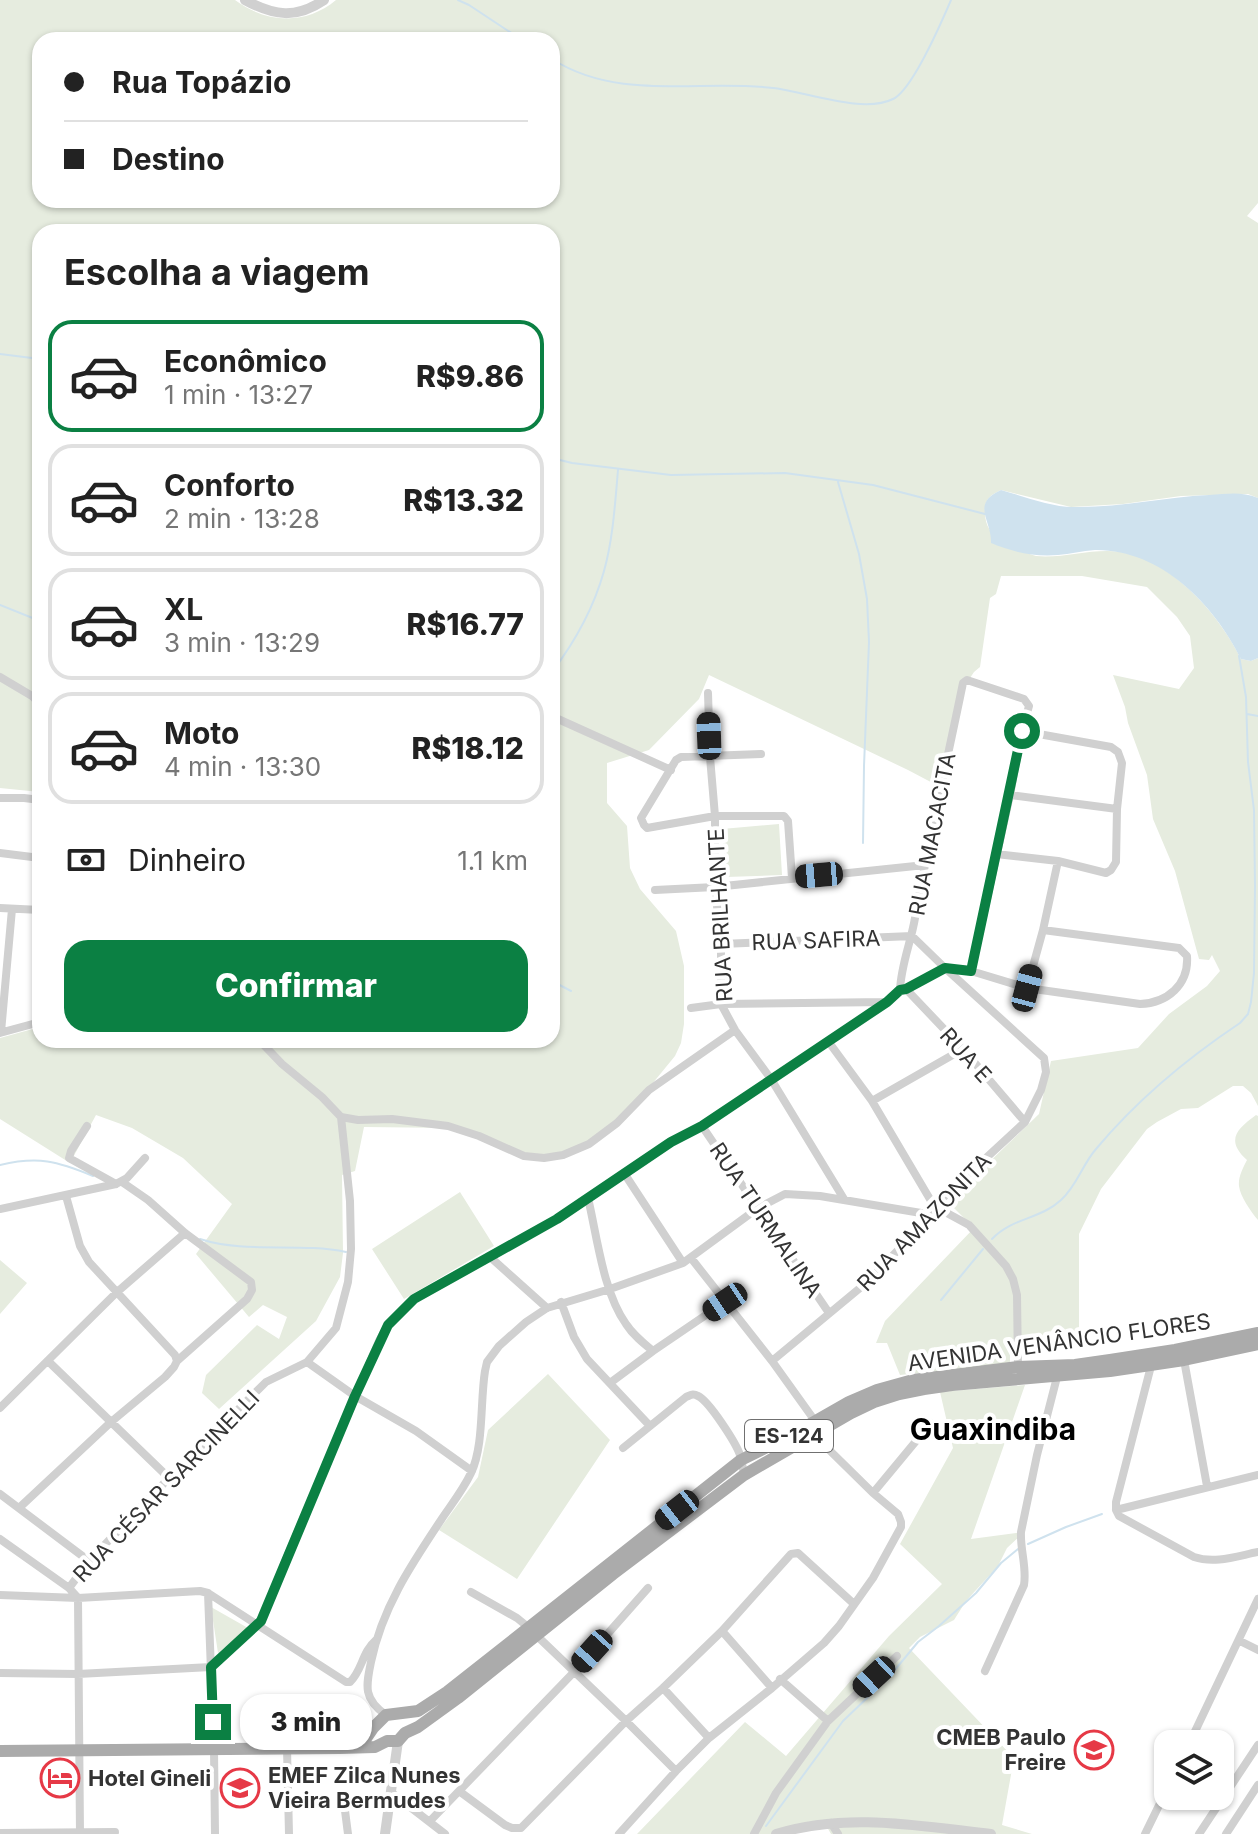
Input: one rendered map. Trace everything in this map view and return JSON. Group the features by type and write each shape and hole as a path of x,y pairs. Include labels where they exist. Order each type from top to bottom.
{"main road":[{"name":"AVENIDA VENÂNCIO FLORES","path":"388,1716 424,1709 849,1402 897,1384 947,1375 1018,1367 1075,1365 1175,1350 1258,1333"},
{"name":"AVENIDA VENÂNCIO FLORES","path":"0,1751 375,1747 427,1722 532,1631 741,1460 899,1394 952,1385 1151,1366 1258,1344"},
{"path":"388,1716 405,1722 397,1738 382,1737 379,1732 378,1725 388,1716"},
{"path":"360,1747 388,1716"}],"street":[{"path":"245,0 260,9 289,14 324,0"},
{"path":"0,677 32,696"},
{"name":"RUA MACACITA","path":"903,990 901,973 912,936 963,683 967,680 1024,699 1029,706 1022,731"},
{"name":"RUA BRILHANTE","path":"708,693 715,816 715,887 721,944 721,1004 844,1199"},
{"path":"560,721 671,770"},
{"path":"971,971 1022,731 1111,747 1118,752 1122,763 1117,851 1111,870 1106,873 1058,861 996,854"},
{"path":"761,754 681,757 676,760 641,818 647,828 715,816 784,816 788,821 792,878"},
{"path":"1010,795 1117,809"},
{"path":"0,798 32,799"},
{"path":"0,853 32,857"},
{"path":"1027,988 1058,861"},
{"path":"655,890 715,887 925,865"},
{"path":"0,908 32,910"},
{"path":"12,909 1,1032 32,1024"},
{"path":"0,1673 78,1674 211,1667 258,1625 379,1341 396,1316 414,1299 557,1219 671,1142 702,1126 903,990 945,968 971,971 1027,988 1140,1004 1164,999 1187,969 1187,956 1179,948 1043,930"},
{"path":"912,936 945,968"},
{"name":"RUA SAFIRA","path":"721,944 912,936"},
{"name":"RUA AMAZONITA","path":"772,1361 883,1267 934,1206 1025,1122 1041,1090 1046,1072 1044,1058 945,968"},
{"name":"RUA E","path":"903,990 963,1049 1025,1122"},
{"path":"691,1008 721,1004 887,1002"},
{"path":"267,1048 341,1117 448,1126 524,1156 552,1158 589,1144 617,1123 649,1090 735,1030"},
{"path":"828,1041 872,1101 934,1206 969,1225 1006,1266 1017,1295 1018,1367"},
{"path":"872,1101 963,1049"},
{"path":"341,1117 350,1201 348,1282 336,1328 307,1362 355,1396 416,1431 472,1471"},
{"path":"19,1508 111,1422 165,1377 174,1367 176,1358 247,1299 252,1290 251,1282 185,1233 148,1200 70,1160 69,1155 87,1126"},
{"name":"RUA TURMALINA","path":"702,1126 829,1313"},
{"path":"0,1209 119,1183 145,1158"},
{"path":"619,1834 709,1738 824,1643 886,1556 901,1527 898,1514 873,1493 814,1428 772,1361 687,1260 624,1173"},
{"path":"388,1716 374,1706 367,1694 376,1640 389,1605 472,1471 478,1446 487,1362 499,1346 547,1308 610,1289 687,1260 758,1208 788,1193 844,1199 927,1214"},
{"path":"66,1196 84,1254 176,1358"},
{"path":"588,1198 610,1289 619,1313 639,1339 653,1351"},
{"path":"0,1408 116,1293 185,1233"},
{"path":"489,1256 547,1308"},
{"path":"561,1302 579,1348 650,1426"},
{"path":"610,1383 725,1302"},
{"path":"1184,1360 1207,1486"},
{"path":"49,1362 169,1478"},
{"name":"RUA CÉSAR SARCINELLI","path":"69,1588 89,1561 266,1382 307,1362"},
{"path":"1151,1366 1120,1484 1116,1510 1119,1516 1194,1557 1210,1561 1258,1552"},
{"path":"985,1671 1024,1585 1026,1573 1021,1544 1022,1526 1057,1377"},
{"path":"623,1448 686,1397 694,1394 707,1405 725,1429 741,1460 744,1475"},
{"path":"873,1493 931,1423"},
{"path":"1116,1510 1258,1475"},
{"path":"0,1494 89,1561"},
{"path":"0,1539 69,1588 78,1598"},
{"path":"459,1791 505,1825 521,1828 626,1721 722,1631 793,1553 798,1553 854,1604"},
{"path":"430,1821 574,1672 648,1588"},
{"path":"0,1595 78,1598 200,1591 208,1593 341,1680 350,1682 355,1678 365,1653 376,1640"},
{"path":"471,1592 517,1618 532,1631 676,1771"},
{"path":"208,1593 215,1834"},
{"name":"RUA CÉSAR SARCINELLI","path":"78,1598 80,1834"},
{"path":"1196,1730 1258,1599"},
{"path":"722,1631 772,1688"},
{"path":"1240,1641 1258,1650"},
{"path":"754,1834 776,1793 828,1721 897,1656"},
{"path":"780,1679 828,1721"},
{"path":"663,1688 709,1738"},
{"path":"385,1834 397,1738"},
{"path":"1199,1834 1258,1745"},
{"path":"287,1748 289,1834"},
{"path":"1226,1834 1258,1785"},
{"path":"392,1793 445,1834"},
{"path":"344,1803 348,1834"},
{"path":"1145,1834 1157,1810"},
{"path":"776,1834 831,1823 883,1821 991,1834"},
{"path":"831,1823 838,1834"},
{"path":"0,1833 115,1832"}],"shaded area":[{"path":"0,0 235,0 260,13 286,18 312,14 336,0 1258,0 1258,203 1247,216 1258,223 1258,498 1248,494 1181,496 1071,507 1001,490 989,498 985,508 986,522 992,532 1032,555 1109,551 1134,555 1151,562 1183,583 1197,597 1222,627 1241,659 1251,661 1258,658 1258,1106 1243,1086 1233,1086 1198,1108 1181,1109 1147,1129 1101,1189 1079,1234 1079,1337 1010,1339 1010,1363 900,1375 887,1343 876,1343 885,1321 974,1228 948,1202 1039,1114 1051,1061 1138,1048 1169,1014 1207,986 1220,971 1212,955 1209,960 1199,959 1175,871 1153,819 1147,775 1113,675 1179,689 1194,668 1190,636 1177,617 1147,587 1082,576 1001,576 996,594 990,598 980,667 966,684 944,789 709,675 699,699 649,750 607,763 607,803 627,826 630,868 640,889 676,931 684,966 684,1024 675,1056 625,1117 562,1159 520,1155 454,1128 364,1127 355,1171 342,1175 343,1253 340,1277 316,1321 219,1409 202,1393 206,1375 257,1325 279,1339 287,1317 263,1305 249,1317 196,1254 232,1204 183,1158 132,1128 96,1115 70,1163 0,1119 0,1038 32,1029 32,1048 560,1048 560,224 32,224 32,791 0,788"},
{"path":"779,824 782,875 726,877 722,829"},
{"path":"1256,1115 1258,1220 1240,1190 1240,1176 1247,1160 1235,1141 1243,1125"},
{"path":"460,1192 494,1246 404,1299 372,1249"},
{"path":"0,1260 27,1283 0,1314"},
{"path":"548,1374 610,1440 517,1579 439,1530 478,1477 488,1430"},
{"path":"1025,1385 971,1539 1024,1532 1007,1548 998,1566 966,1601 954,1620 920,1637 909,1648 1014,1758 1002,1825 1032,1834 831,1834 823,1820 786,1834 637,1834 745,1722 786,1756 889,1636 942,1584 900,1544 953,1448 940,1392"},
{"path":"211,1607 248,1628 218,1653"}],"water":[{"path":"1001,490 1064,507 1107,506 1228,494 1258,498 1258,658 1251,661 1241,659 1230,638 1200,600 1163,570 1141,559 1119,552 1095,550 1058,555 1032,554 991,543 984,507 992,495"}],"waterway":[{"path":"458,0 510,32"},
{"path":"560,63 578,72 632,85 773,88 834,101 881,103 893,99 909,83 951,0"},
{"path":"0,354 32,358"},
{"path":"560,460 671,475 785,473 873,485 985,514"},
{"path":"560,660 582,624 600,584 612,534 618,470"},
{"path":"838,482 859,554 867,599 869,642 863,843"},
{"path":"0,605 32,618"},
{"path":"992,1239 1008,1227 1061,1200 1091,1155 1145,1097 1248,1014 1254,973 1254,810 1248,762 1246,697 1239,656"},
{"path":"1247,714 1258,716"},
{"path":"560,985 571,991"},
{"path":"0,1165 47,1162 93,1176"},
{"path":"200,1239 236,1246 346,1252"},
{"path":"941,1300 983,1249"},
{"path":"1028,1544 1102,1514"},
{"path":"766,1826 843,1721 889,1677 918,1642 976,1593 1001,1563 1018,1549"}],"place":[{"name":"CMEB Paulo Freire","path":"1094,1750"},
{"name":"Hotel Gineli","path":"60,1778"},
{"name":"EMEF Zilca Nunes Vieira Bermudes","path":"240,1788"}],"district":[{"name":"Guaxindiba","path":"993,1430"}],"route":[{"path":"213,1722 211,1667 261,1621 388,1325 414,1299 557,1219 671,1142 702,1126 887,1002 900,990 945,968 971,971 1022,731"}]}
